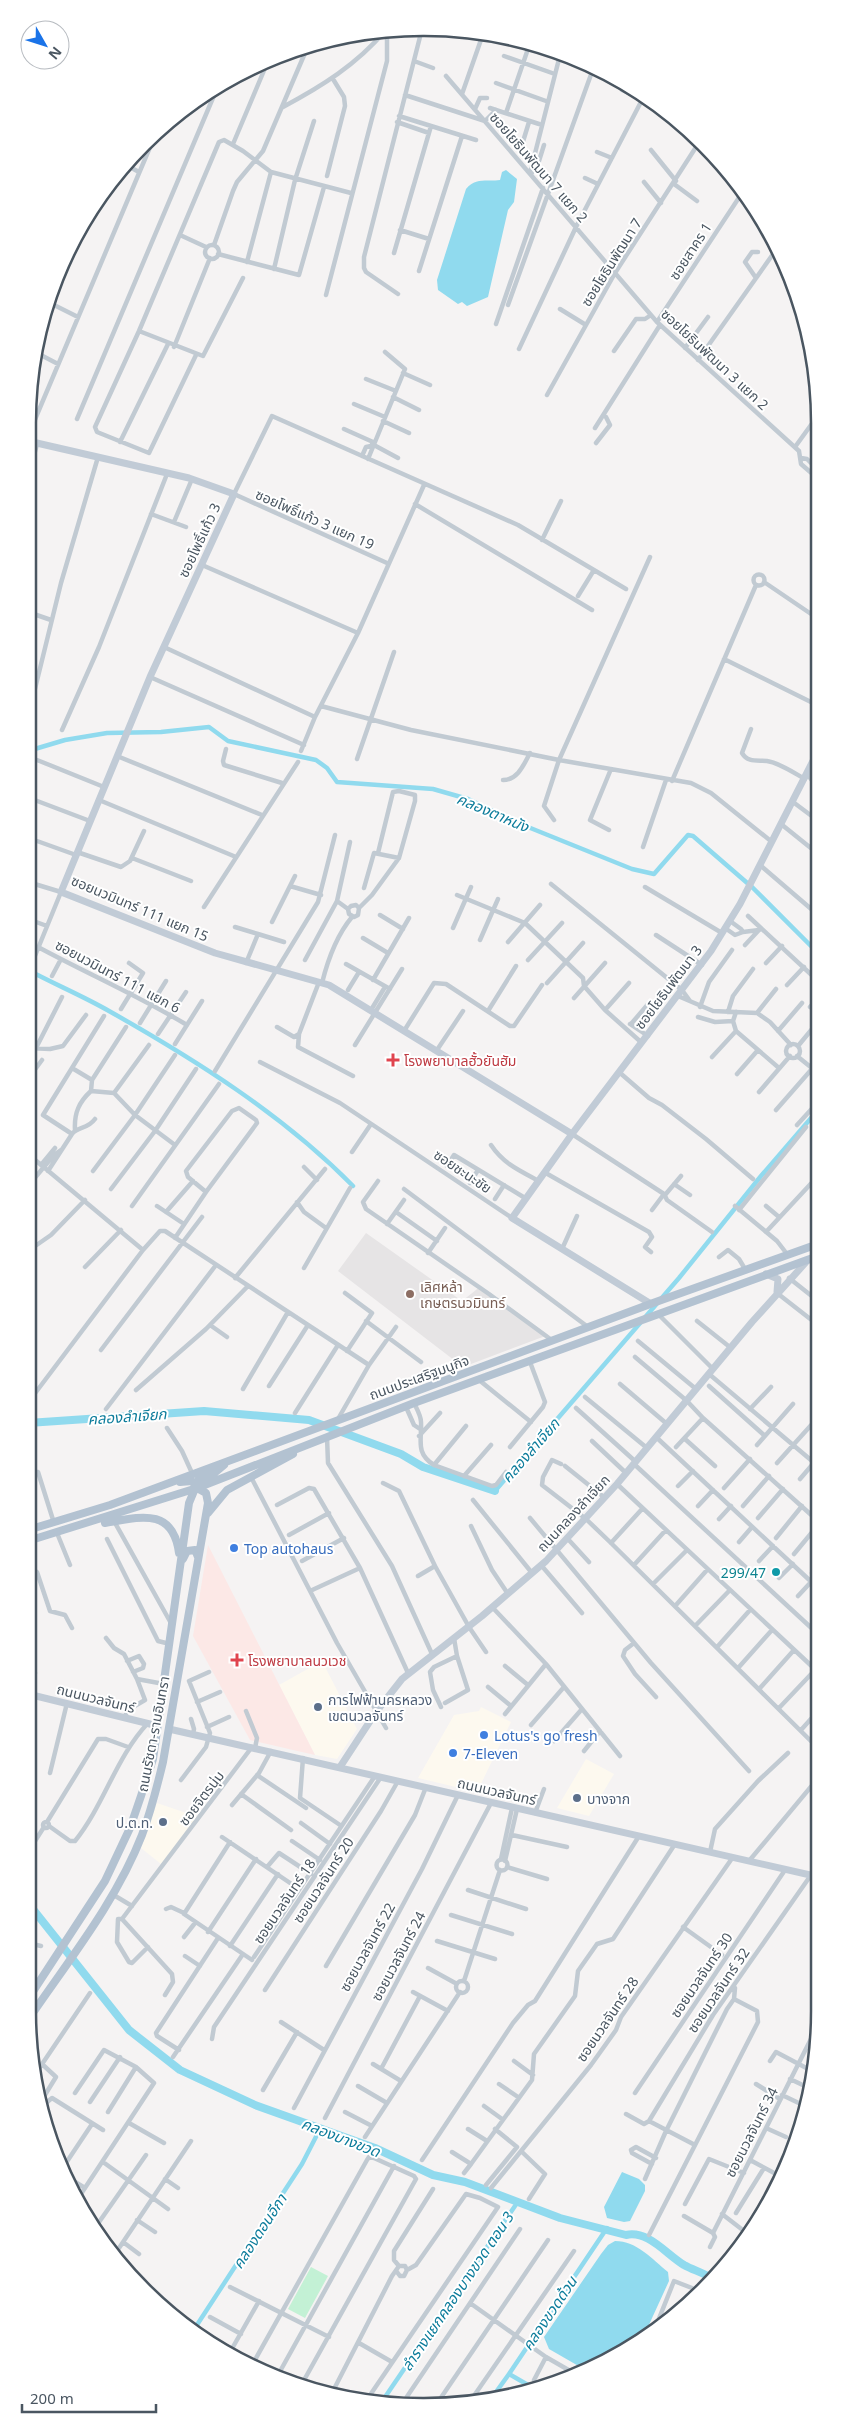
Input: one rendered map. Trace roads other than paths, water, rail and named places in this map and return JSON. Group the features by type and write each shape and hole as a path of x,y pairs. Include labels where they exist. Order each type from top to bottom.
{"main road":[{"name":"ถนนประเสริฐมนูกิจ","path":"36,1528 144,1492 652,1303 811,1246"},
{"name":"ถนนประเสริฐมนูกิจ","path":"36,1539 83,1526 197,1488 414,1403 811,1258"},
{"path":"203,1522 211,1508 227,1490 280,1463 305,1446"},
{"path":"144,1492 188,1480 194,1483 197,1488 214,1473 237,1458"},
{"name":"ถนนรัชดา-รามอินทรา","path":"36,1987 105,1881 130,1828 152,1759 158,1726 189,1503 202,1475 213,1466"},
{"path":"161,1488 164,1499"},
{"name":"ถนนรัชดา-รามอินทรา","path":"36,2008 112,1894 142,1836 163,1762 208,1496 204,1490 197,1488"},
{"path":"83,1526 142,1517 162,1521 175,1536 181,1563"},
{"path":"181,1563 187,1551 195,1550 198,1557"}],"street":[{"path":"398,294 366,272 363,264 397,122 420,36"},
{"path":"326,295 387,61 387,38"},
{"path":"283,106 333,79 349,67 376,40"},
{"path":"462,94 481,41"},
{"path":"506,113 528,50"},
{"path":"214,245 232,192 237,182 256,162 263,151 304,55"},
{"path":"504,56 552,73"},
{"path":"414,61 433,68"},
{"path":"530,174 559,61"},
{"path":"233,144 264,71"},
{"path":"508,305 591,74"},
{"name":"ซอยโยธินพัฒนา 7 แยก 2","path":"446,76 615,273"},
{"path":"327,176 345,106 344,97 333,79"},
{"path":"496,83 546,100"},
{"path":"404,95 485,122 496,110"},
{"path":"475,109 480,98 487,98"},
{"path":"77,420 212,99"},
{"path":"519,349 576,227 641,103"},
{"path":"490,108 539,124"},
{"path":"399,116 476,140"},
{"path":"274,269 295,180 314,121"},
{"path":"397,122 429,133"},
{"path":"521,148 529,122"},
{"path":"394,253 431,126"},
{"path":"420,271 462,136"},
{"path":"196,355 149,452 97,432 95,427 139,331 219,142 224,140 233,144 271,172 295,180 352,193"},
{"path":"530,174 538,164 544,145"},
{"name":"ซอยโยธินพัฒนา 7","path":"547,395 615,273 695,148"},
{"path":"651,150 675,182 696,201"},
{"path":"36,416 148,152"},
{"path":"597,152 612,158"},
{"path":"132,168 139,172"},
{"path":"247,262 271,172"},
{"path":"585,178 598,184"},
{"path":"644,182 661,203"},
{"path":"174,347 210,258 218,254 300,274 324,187"},
{"path":"496,324 542,188"},
{"name":"ซอยสาคร 1","path":"595,428 658,323 738,199"},
{"path":"400,230 429,239"},
{"path":"180,236 206,248 214,245"},
{"path":"214,245 218,249 218,254"},
{"path":"206,248 205,253 210,258"},
{"path":"756,278 745,262 752,252 758,252"},
{"path":"698,360 772,255"},
{"name":"ซอยโยธินพัฒนา 3 แยก 2","path":"615,273 658,323 795,447 801,454 801,464 811,473"},
{"path":"139,331 201,357 204,355 243,278"},
{"path":"55,304 78,317"},
{"path":"560,309 586,325"},
{"path":"614,351 636,319 645,319 651,315"},
{"path":"685,348 708,318"},
{"path":"120,442 168,344"},
{"path":"368,459 372,444 403,373 404,366 385,352"},
{"path":"43,356 58,364"},
{"path":"403,373 430,385"},
{"path":"366,379 396,391"},
{"path":"393,397 419,410"},
{"path":"354,404 409,433"},
{"path":"234,494 272,416 424,485 518,525 626,589"},
{"path":"596,443 610,425 606,417"},
{"path":"795,447 811,425"},
{"path":"344,428 398,458"},
{"path":"36,448 37,444"},
{"name":"ซอยโพธิ์แก้ว 3","path":"37,444 192,479 234,494 126,733"},
{"path":"362,456 366,448 372,444"},
{"path":"36,684 51,620 98,457"},
{"name":"ซอยโยธินพัฒนา 3 แยก 2","path":"801,458 806,458 811,463"},
{"path":"62,730 99,647 168,474"},
{"path":"174,522 192,479"},
{"path":"302,751 320,706 358,633 387,563 424,485"},
{"name":"ซอยโพธิ์แก้ว 3 แยก 19","path":"234,494 387,563"},
{"path":"542,540 562,501"},
{"path":"415,504 592,610"},
{"path":"151,514 186,527"},
{"path":"554,820 544,806 559,760 650,557"},
{"path":"202,565 358,633"},
{"path":"578,596 594,570"},
{"path":"756,585 753,581 756,575 762,576 764,582 811,614"},
{"path":"756,585 764,582"},
{"path":"672,781 756,585"},
{"path":"36,615 51,620"},
{"path":"164,647 315,717"},
{"path":"357,759 369,719 394,652"},
{"path":"724,659 811,702"},
{"path":"150,677 304,745"},
{"path":"320,706 412,730 700,786 772,842"},
{"path":"751,729 743,748 742,753 744,757 749,760 772,762 806,776 811,781"},
{"name":"ซอยนวมินทร์ 111 แยก 15","path":"126,733 61,892 246,963 321,983 336,989 572,1134"},
{"path":"226,749 224,765 282,783"},
{"path":"503,780 509,780 517,774 530,753"},
{"path":"117,756 262,815"},
{"path":"37,760 104,787"},
{"path":"204,907 282,783 298,762"},
{"name":"ซอยโยธินพัฒนา 3","path":"512,1218 537,1180 702,965 750,885 811,766"},
{"path":"609,830 590,820 611,769"},
{"path":"643,847 666,780"},
{"path":"353,1076 298,1047 299,1034 321,983 328,958 341,932 352,917 358,915 359,908 372,895 399,858 415,801 415,795 412,793 394,792 378,854"},
{"path":"36,800 90,822"},
{"path":"99,800 236,856"},
{"path":"793,802 811,816"},
{"path":"781,824 811,848"},
{"path":"37,841 117,867 125,866 132,858 144,831"},
{"path":"215,1071 277,972 321,895 335,836"},
{"path":"305,960 337,901 350,842"},
{"path":"364,888 374,853 399,858"},
{"path":"132,858 191,881"},
{"path":"760,865 811,909"},
{"path":"272,922 295,876"},
{"path":"36,884 61,892 36,951"},
{"path":"551,884 690,1001 700,1007 713,1011 757,1013 791,1044 798,1046"},
{"path":"290,886 321,895"},
{"path":"645,887 724,931 735,935 760,929"},
{"path":"453,928 471,888"},
{"path":"457,896 524,923 567,961 583,978 584,986 605,1010 642,1043"},
{"path":"480,940 498,899"},
{"path":"337,901 348,910 352,917"},
{"path":"348,910 353,905 359,908"},
{"path":"508,942 540,905"},
{"path":"380,915 403,929"},
{"path":"748,916 811,974"},
{"path":"373,980 409,918"},
{"path":"730,921 743,932"},
{"path":"36,923 47,926"},
{"path":"528,960 562,923"},
{"path":"235,927 284,942"},
{"path":"745,945 760,929"},
{"path":"246,963 258,934"},
{"path":"656,935 702,965"},
{"path":"363,938 388,954"},
{"path":"404,1031 431,987 438,982 446,984 506,1025 514,1026 545,984 583,943"},
{"name":"ซอยนวมินทร์ 111 แยก 6","path":"38,946 132,993 187,1025"},
{"path":"766,963 782,946"},
{"path":"700,1007 708,982 732,950"},
{"path":"52,976 61,959"},
{"path":"121,1009 143,973 129,963"},
{"path":"574,998 605,963"},
{"path":"346,964 390,989"},
{"path":"488,1011 516,966"},
{"path":"787,985 804,967"},
{"path":"355,1045 402,969"},
{"path":"728,1012 733,996 753,970"},
{"path":"348,990 359,972"},
{"path":"140,1022 166,981"},
{"path":"605,1010 629,983"},
{"path":"374,1012 385,987"},
{"path":"757,1013 776,990"},
{"path":"158,1034 186,992"},
{"path":"62,997 36,1048 57,1049 63,1046 86,1016"},
{"path":"175,1044 202,1001"},
{"path":"623,1025 631,1024 649,1003"},
{"path":"778,1031 802,1003"},
{"path":"437,1050 463,1011"},
{"path":"736,1012 733,1021 736,1031 779,1068"},
{"path":"72,1134 45,1118 43,1114 104,1016"},
{"path":"698,1017 715,1022 733,1021"},
{"path":"631,1024 648,1036"},
{"path":"48,1172 75,1130 76,1112 91,1091 92,1080 126,1027"},
{"path":"277,1027 294,1037 299,1034"},
{"path":"798,1046 811,1030"},
{"path":"712,1057 736,1031"},
{"path":"114,1093 149,1044"},
{"path":"790,1056 787,1051 791,1044"},
{"path":"797,1056 800,1051 798,1046"},
{"path":"737,1074 758,1050"},
{"path":"93,1171 135,1115 175,1054"},
{"path":"758,1092 790,1056 797,1056 811,1067"},
{"path":"36,1068 42,1060"},
{"name":"ซอยชะนะชัย","path":"260,1062 340,1103 512,1218 652,1303"},
{"path":"72,1068 92,1080"},
{"path":"111,1189 155,1131 196,1069"},
{"path":"776,1110 811,1069"},
{"path":"619,1072 649,1098 662,1105 706,1139 753,1179"},
{"path":"132,1206 219,1084"},
{"path":"91,1091 114,1093 135,1115 175,1145"},
{"path":"175,1238 257,1123 256,1120 239,1108 235,1108 186,1171 186,1175 206,1192"},
{"path":"797,1125 811,1110"},
{"path":"75,1130 86,1128 95,1120"},
{"path":"352,1152 371,1124"},
{"path":"788,1254 777,1241 738,1208 806,1127"},
{"path":"572,1134 664,1195 667,1200 712,1232"},
{"path":"491,1145 500,1158 510,1166 537,1180"},
{"path":"36,1175 55,1148"},
{"path":"42,1166 61,1150"},
{"path":"447,1166 454,1155 525,1198"},
{"path":"36,1161 143,1250"},
{"path":"304,1167 317,1180"},
{"path":"235,1278 317,1180 324,1169"},
{"path":"470,1183 478,1170"},
{"path":"544,1172 649,1232 652,1237 645,1247 651,1252"},
{"path":"652,1210 681,1176"},
{"path":"378,1181 363,1206 553,1341"},
{"path":"166,1212 193,1182"},
{"path":"766,1232 811,1183"},
{"path":"674,1184 690,1195"},
{"path":"495,1199 504,1185"},
{"path":"304,1268 350,1188"},
{"path":"404,1189 588,1327"},
{"path":"36,1245 51,1235 85,1200"},
{"path":"388,1224 404,1200"},
{"path":"298,1202 304,1212 326,1228"},
{"path":"157,1206 184,1224"},
{"path":"766,1206 779,1217"},
{"path":"396,1212 437,1241"},
{"path":"562,1249 577,1216"},
{"path":"101,1350 202,1217"},
{"path":"428,1253 446,1228"},
{"path":"85,1267 121,1230"},
{"path":"36,1392 143,1250 160,1231 165,1231 369,1365"},
{"path":"719,1257 728,1250 739,1259 745,1269"},
{"name":"ถนนคลองลำเจียก","path":"340,1767 376,1712 408,1673 493,1608 542,1565 617,1484 789,1278 811,1260"},
{"path":"106,1409 216,1265"},
{"path":"765,1274 778,1279 777,1293 811,1320"},
{"path":"789,1278 811,1295"},
{"path":"136,1390 210,1325 248,1286"},
{"path":"345,1293 371,1312 347,1350"},
{"path":"243,1389 288,1312"},
{"path":"658,1314 711,1372 750,1409 811,1461"},
{"path":"366,1321 421,1362"},
{"path":"697,1321 731,1348"},
{"path":"210,1325 227,1337"},
{"path":"269,1386 308,1325"},
{"path":"334,1422 369,1365 396,1327"},
{"path":"638,1341 696,1389"},
{"path":"295,1413 338,1345"},
{"path":"635,1357 687,1401 811,1514"},
{"path":"510,1447 543,1407 544,1402 530,1362"},
{"path":"479,1380 531,1422"},
{"path":"620,1384 667,1424"},
{"path":"709,1386 765,1436"},
{"path":"750,1409 771,1387"},
{"path":"585,1398 647,1448"},
{"path":"414,1403 422,1421 419,1437 426,1460 434,1465 494,1486 506,1472"},
{"path":"757,1445 793,1404"},
{"path":"406,1407 414,1425 420,1428"},
{"path":"576,1408 811,1628"},
{"path":"419,1437 440,1413"},
{"path":"676,1447 704,1418"},
{"path":"777,1463 811,1425"},
{"path":"434,1465 466,1426"},
{"path":"167,1428 182,1450 192,1473"},
{"path":"330,1436 328,1463 392,1566 432,1654"},
{"path":"656,1437 811,1582 798,1596"},
{"path":"685,1439 715,1466"},
{"path":"592,1441 626,1473"},
{"path":"464,1476 491,1445"},
{"path":"724,1488 750,1459"},
{"path":"604,1498 563,1465 552,1460 541,1484 586,1519 718,1646 811,1741"},
{"path":"800,1479 811,1469"},
{"path":"678,1486 693,1471"},
{"path":"38,1472 54,1522"},
{"path":"743,1506 769,1476"},
{"path":"251,1477 310,1591 386,1728"},
{"path":"383,1483 399,1491 435,1566 486,1652"},
{"path":"617,1484 686,1551 811,1666"},
{"path":"278,1504 312,1487 330,1513 360,1568 408,1673"},
{"path":"758,1518 783,1489"},
{"path":"698,1506 713,1490"},
{"path":"473,1500 532,1573"},
{"path":"719,1519 731,1506"},
{"path":"776,1538 802,1506"},
{"path":"611,1543 642,1509"},
{"path":"288,1535 330,1513"},
{"path":"530,1518 634,1643 749,1770"},
{"path":"114,1521 172,1626"},
{"path":"471,1526 492,1570 508,1594"},
{"path":"739,1542 752,1527"},
{"path":"634,1565 665,1531"},
{"path":"794,1554 811,1533"},
{"path":"57,1534 70,1565"},
{"path":"106,1538 158,1641 170,1644"},
{"path":"302,1561 344,1538"},
{"path":"567,1538 588,1562"},
{"path":"759,1561 773,1546"},
{"path":"653,1584 686,1551"},
{"path":"780,1578 792,1564"},
{"path":"542,1565 582,1613"},
{"path":"418,1576 435,1566"},
{"path":"310,1591 360,1568"},
{"path":"676,1605 707,1570"},
{"path":"36,1571 50,1612 65,1615 72,1628"},
{"path":"696,1626 729,1590"},
{"path":"493,1608 546,1664 620,1756"},
{"path":"718,1646 750,1610"},
{"path":"739,1667 772,1630"},
{"path":"106,1638 114,1648 124,1654 134,1672 145,1700 128,1710 124,1718"},
{"path":"454,1638 457,1656 468,1690 443,1705 433,1690 430,1672 434,1667 457,1656"},
{"path":"634,1643 624,1652 624,1658 635,1674 656,1697"},
{"path":"760,1688 794,1650"},
{"path":"127,1661 138,1656 144,1664 143,1668 134,1672"},
{"path":"505,1714 546,1664"},
{"path":"505,1666 528,1686"},
{"path":"182,1780 206,1748 210,1734 189,1681 208,1672"},
{"path":"780,1708 811,1678"},
{"path":"137,1679 164,1684"},
{"path":"488,1687 511,1706"},
{"path":"530,1725 564,1687"},
{"path":"197,1702 220,1692"},
{"name":"ถนนนวลจันทร์","path":"36,1696 158,1726"},
{"path":"50,1773 67,1703"},
{"path":"554,1741 582,1709"},
{"path":"246,1710 257,1738 253,1747"},
{"path":"207,1727 229,1717"},
{"path":"800,1730 811,1718"},
{"path":"191,1719 193,1734"},
{"path":"47,1825 70,1841 74,1841 110,1786 128,1747 148,1724"},
{"name":"ถนนนวลจันทร์","path":"169,1729 811,1875"},
{"path":"584,1751 600,1731"},
{"path":"36,1841 98,1739 106,1739 128,1747"},
{"name":"ซอยจิตรนุ่ม","path":"122,1919 253,1747"},
{"path":"232,1805 257,1775 271,1751"},
{"path":"710,1852 715,1829 758,1781 788,1753"},
{"path":"303,1758 300,1798 340,1825"},
{"path":"257,1775 306,1808"},
{"path":"166,1909 171,1908 184,1913 208,1932 243,1954 253,1958 284,1917 299,1889 378,1777"},
{"name":"ซอยนวลจันทร์ 18","path":"212,2040 214,2027 284,1917 378,1777"},
{"name":"ซอยนวลจันทร์ 20","path":"265,1990 382,1811 398,1781"},
{"path":"326,1966 415,1815 426,1787"},
{"path":"749,1861 811,1787"},
{"path":"535,1813 544,1789"},
{"path":"241,1794 291,1830"},
{"name":"ซอยนวลจันทร์ 22","path":"294,2108 422,1869 458,1795"},
{"name":"ซอยนวลจันทร์ 24","path":"324,2118 491,1803"},
{"path":"500,1870 496,1864 503,1860 512,1835 515,1808"},
{"path":"507,1867 503,1860 515,1808"},
{"path":"301,1823 330,1844"},
{"path":"512,1835 566,1847"},
{"path":"222,1836 299,1889"},
{"path":"422,2160 513,2023 528,2005 535,2001 639,1836"},
{"path":"292,1841 320,1860"},
{"path":"184,1913 230,1842"},
{"path":"464,2173 532,2080 534,2054 575,1996 578,1971 597,1944 613,1938 674,1844"},
{"path":"268,1867 279,1853 310,1874"},
{"name":"ซอยนวลจันทร์ 28","path":"491,2188 606,2044 621,2017 733,1857"},
{"path":"208,1932 256,1859"},
{"path":"457,1984 464,1981 500,1870 507,1867 547,1879"},
{"name":"ซอยนวลจันทร์ 30","path":"635,2093 785,1870"},
{"path":"230,1946 278,1874"},
{"name":"ซอยนวลจันทร์ 32","path":"649,2121 713,2015 735,1987 811,1875"},
{"path":"468,1890 526,1909"},
{"path":"112,1894 132,1906"},
{"path":"451,1915 512,1934"},
{"path":"148,1947 132,1963 128,1962 117,1942 118,1920 122,1919 148,1947 173,1978 165,1995"},
{"path":"184,1937 195,1923"},
{"path":"684,1927 722,1954"},
{"path":"179,2050 157,2036 156,2033 218,1938"},
{"path":"437,1941 496,1959"},
{"path":"36,1945 41,1946"},
{"path":"173,2058 243,1954"},
{"path":"185,1956 200,1966"},
{"path":"428,1968 457,1984 460,1992"},
{"path":"460,1992 465,1992 468,1989 468,1985 464,1981"},
{"path":"645,2179 656,2158 666,2131 734,1999 735,1987"},
{"path":"413,1992 448,2011"},
{"path":"365,2138 460,1992"},
{"path":"46,2094 56,2077 42,2064 90,1994"},
{"path":"381,2069 420,1996"},
{"path":"650,2234 758,2022 757,2011 734,1999"},
{"path":"281,2022 324,2050"},
{"path":"263,2090 297,2032"},
{"path":"696,2043 708,2047"},
{"name":"ซอยนวลจันทร์ 34","path":"710,2247 715,2237 713,2233 722,2214 809,2045"},
{"path":"75,2093 103,2051 108,2050 136,2067 154,2083 82,2192"},
{"path":"770,2061 776,2052 806,2068"},
{"path":"90,2102 120,2057"},
{"path":"514,2061 533,2075"},
{"path":"373,2064 402,2081"},
{"path":"108,2112 136,2067"},
{"path":"790,2079 803,2085"},
{"path":"499,2084 518,2097"},
{"path":"756,2084 799,2104"},
{"path":"358,2086 387,2103"},
{"path":"47,2102 52,2098 103,2130"},
{"path":"484,2106 502,2119"},
{"path":"345,2112 372,2126"},
{"path":"626,2114 644,2124 649,2121 695,2145"},
{"path":"129,2123 164,2143"},
{"path":"67,2161 92,2124"},
{"path":"766,2128 786,2137"},
{"path":"468,2129 487,2141"},
{"path":"486,2185 517,2147 495,2129"},
{"path":"118,2249 191,2142"},
{"path":"652,2164 632,2153 631,2150 636,2147 656,2158"},
{"path":"521,2150 545,2174 529,2200"},
{"path":"452,2152 471,2164"},
{"path":"99,2222 146,2155"},
{"path":"255,2359 367,2160 369,2157 374,2158 394,2166 416,2179 305,2379"},
{"path":"686,2204 709,2159 713,2158 744,2173"},
{"path":"750,2160 775,2173"},
{"path":"103,2162 168,2209"},
{"path":"281,2370 394,2166"},
{"path":"736,2212 764,2168"},
{"path":"165,2179 178,2188"},
{"path":"76,2183 85,2188"},
{"path":"408,2270 405,2266 400,2266 394,2260 394,2251 433,2189"},
{"path":"371,2394 498,2207 480,2198 468,2194 465,2195 416,2265 402,2276 397,2272"},
{"path":"732,2194 744,2200"},
{"path":"722,2214 742,2230"},
{"path":"684,2216 713,2233"},
{"path":"138,2220 155,2232"},
{"path":"406,2397 520,2229"},
{"path":"441,2397 548,2240"},
{"path":"123,2242 139,2254"},
{"path":"475,2394 574,2251"},
{"path":"335,2387 392,2276 400,2266"},
{"path":"659,2318 674,2281 692,2288"},
{"path":"230,2287 282,2311 329,2337"},
{"path":"233,2348 259,2301"},
{"path":"470,2303 528,2345 568,2370"},
{"path":"210,2317 241,2334"},
{"path":"359,2343 392,2362"},
{"path":"534,2380 546,2357"}],"water":[{"path":"506,170 517,179 514,202 508,210 488,297 467,306 462,302 458,304 438,290 437,280 466,189 478,181 500,180 502,172"},
{"path":"622,2172 639,2179 645,2185 645,2191 630,2221 624,2222 607,2218 604,2207"},
{"path":"615,2241 637,2247 668,2272 669,2281 649,2325 617,2346 578,2366 549,2349 544,2337 608,2245"}],"waterway":[{"name":"คลองตาหนัง","path":"36,749 65,740 107,733 161,732 209,727 228,741 316,760 327,768 337,782 433,789 468,799 518,823 632,869 654,874 688,835 693,836 753,888 811,946"},
{"path":"36,974 109,1011 206,1069 268,1112 326,1160 353,1186"},
{"name":"คลองลำเจียก","path":"495,1491 679,1278 761,1176 811,1118"},
{"name":"คลองลำเจียก","path":"36,1422 204,1411 309,1420 401,1454 423,1467 495,1491"},
{"name":"คลองบางขวด","path":"36,1913 129,2030 180,2070 255,2105 375,2148 433,2175 465,2182 560,2218 626,2235 642,2236 649,2239 684,2265 706,2275"},
{"name":"คลองดอนอีกา","path":"197,2324 302,2164 320,2129"},
{"name":"ลำรางแยกคลองบางขวด ตอน 3","path":"386,2396 517,2203"},
{"name":"คลองขวดด้วน","path":"527,2384 509,2374 607,2228"},
{"path":"497,2390 509,2374"}],"place":[{"name":"โรงพยาบาลฮั้วยันฮัม","path":"393,1060"},
{"name":"เลิศหล้า เกษตรนวมินทร์","path":"410,1294"},
{"name":"Top autohaus","path":"234,1548"},
{"name":"299/47","path":"776,1572"},
{"name":"โรงพยาบาลนวเวช","path":"237,1660"},
{"name":"การไฟฟ้านครหลวง เขตนวลจันทร์","path":"318,1707"},
{"name":"Lotus's go fresh","path":"484,1735"},
{"name":"7-Eleven","path":"453,1753"},
{"name":"บางจาก","path":"577,1798"},
{"name":"ป.ต.ท.","path":"163,1822"}]}
